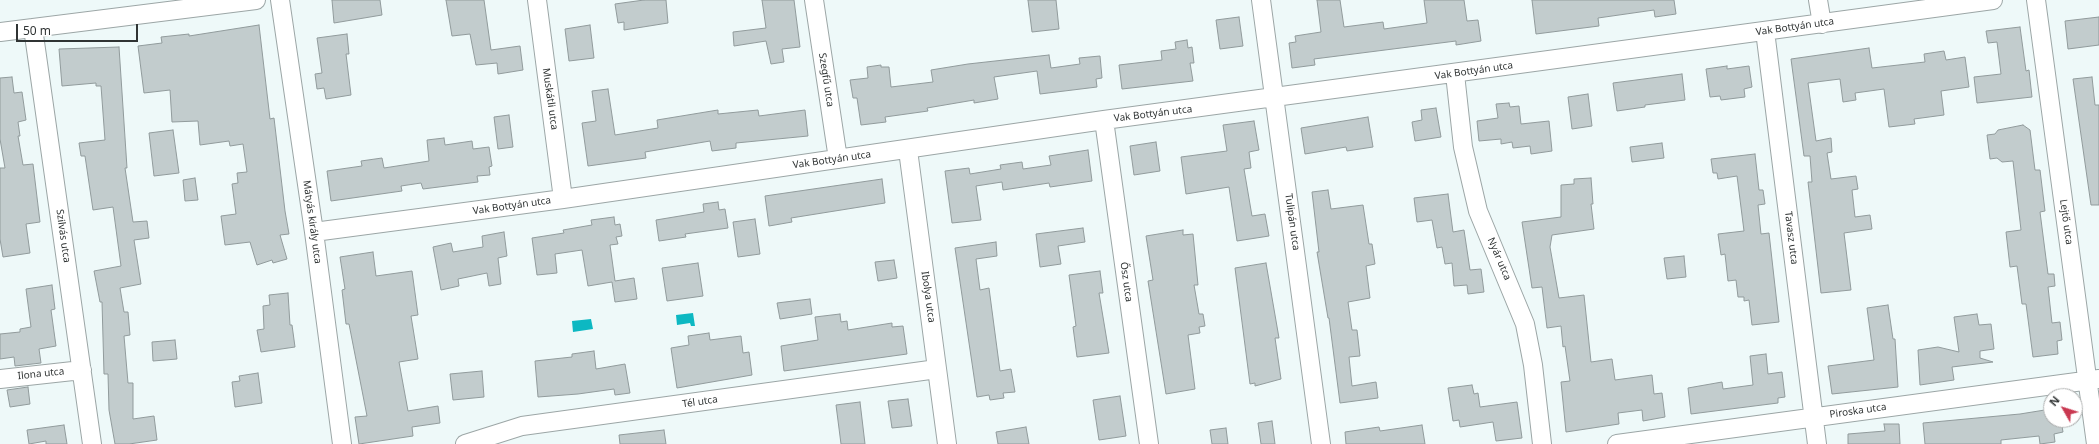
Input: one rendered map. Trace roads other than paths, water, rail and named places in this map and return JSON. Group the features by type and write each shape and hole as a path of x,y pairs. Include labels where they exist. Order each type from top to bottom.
{"street":[{"path":"0,32 256,0"},
{"name":"Mátyás király utca","path":"280,0 314,232 342,444"},
{"name":"Muskátli utca","path":"537,0 563,199"},
{"name":"Szegfű utca","path":"814,0 838,159"},
{"name":"Tulipán utca","path":"1261,0 1321,444"},
{"path":"1818,0 1822,24"},
{"name":"Vak Bottyán utca","path":"314,232 563,199 908,150 1104,120 1455,74 1993,0"},
{"name":"Lejtő utca","path":"2036,0 2093,380 2096,444"},
{"name":"Szilvás utca","path":"33,28 92,444"},
{"name":"Tavasz utca","path":"1765,31 1817,444"},
{"name":"Nyár utca","path":"1455,74 1463,147 1478,212 1505,273 1525,324 1533,365 1542,444"},
{"name":"Ősz utca","path":"1104,120 1149,444"},
{"name":"Ibolya utca","path":"908,150 947,444"},
{"name":"Tél utca","path":"465,444 522,426 937,369"},
{"name":"Ilona utca","path":"0,379 82,370"},
{"name":"Piroska utca","path":"1617,444 2093,380"}],"water":[{"path":"693,313 695,326 691,326 690,323 677,325 676,315"},
{"path":"591,319 593,329 573,332 572,321"}]}
